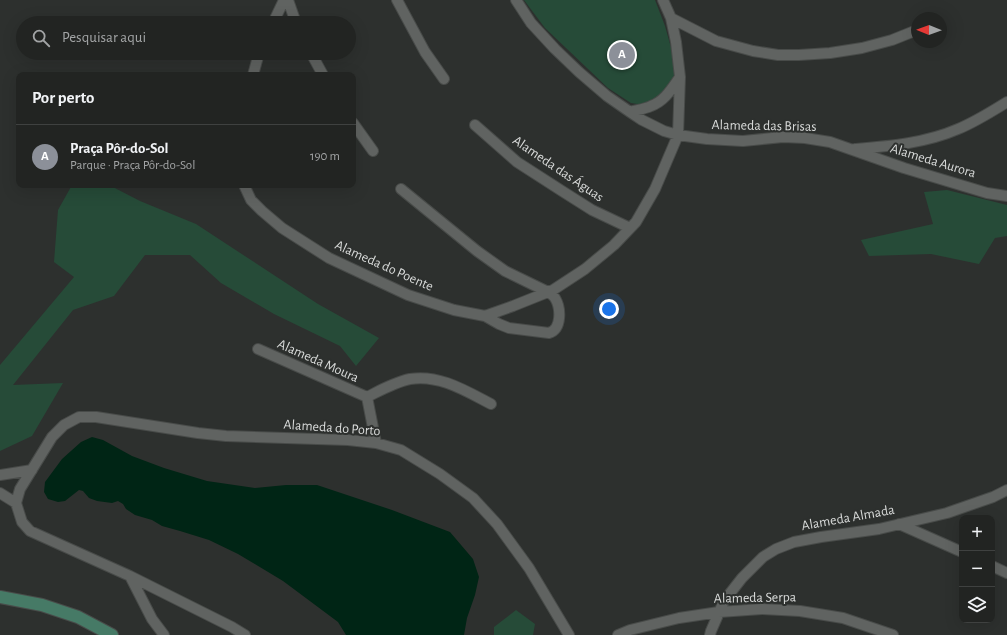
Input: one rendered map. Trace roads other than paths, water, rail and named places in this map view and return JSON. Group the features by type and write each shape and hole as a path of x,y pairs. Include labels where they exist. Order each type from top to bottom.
{"street":[{"path":"276,16 284,0"},
{"path":"288,0 294,16"},
{"path":"397,0 425,52 444,79"},
{"name":"Alameda das Brisas","path":"516,0 531,23 555,49 607,96 642,120 664,131 678,135 707,139 743,141 805,138 830,142 851,149 891,146 925,140 958,129 992,112 1007,102"},
{"path":"485,316 553,290 585,269 614,245 636,222 655,189 678,135 680,77 672,18 663,0"},
{"path":"672,18 716,41 753,51 778,55 830,53 862,48 892,40 911,32"},
{"path":"253,72 257,60"},
{"path":"315,60 321,72"},
{"path":"630,112 652,106 660,102 669,93 680,77"},
{"name":"Alameda das Águas","path":"474,125 517,162 562,192 592,210 630,228"},
{"path":"356,127 373,151"},
{"name":"Alameda Aurora","path":"851,149 911,170 987,192 1007,196"},
{"name":"Alameda do Poente","path":"245,188 251,200 282,228 329,258 408,295 454,310 485,316"},
{"path":"400,189 477,251 505,271 548,292 556,299 559,308 558,325 552,332 546,333 509,328 485,316"},
{"name":"Alameda Moura","path":"258,349 367,397"},
{"path":"376,443 367,397 403,381 425,378 445,381 491,404"},
{"name":"Alameda do Porto","path":"16,503 20,489 52,436 64,425 79,417 96,417 226,436 348,440 376,443 401,450 440,474 473,498 497,524 529,568 569,635"},
{"path":"0,475 32,470"},
{"name":"Alameda Almada","path":"710,635 724,600 762,557 776,550 794,542 872,530 947,513 993,497 1007,490"},
{"path":"0,493 16,503 22,522 30,531 130,576 245,635"},
{"path":"899,524 960,551"},
{"path":"995,567 1007,573"},
{"path":"130,576 152,619 164,635"},
{"path":"0,597 42,605 78,617 112,635"},
{"name":"Alameda Serpa","path":"618,635 630,630 679,618 719,612 762,609 800,611 843,618 893,635"}],"place":[{"name":"Praça Pôr-do-Sol","path":"622,55"}]}
